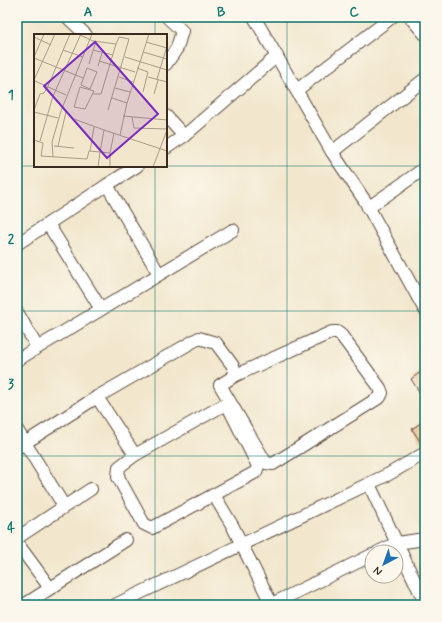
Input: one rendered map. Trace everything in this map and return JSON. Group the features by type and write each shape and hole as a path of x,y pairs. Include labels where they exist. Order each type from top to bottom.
{"street":[{"path":"68,17 85,34"},
{"path":"167,17 182,31 177,48 167,63"},
{"path":"254,17 332,152 368,208 425,310"},
{"path":"296,90 392,17"},
{"path":"410,17 425,34"},
{"path":"167,147 184,136 277,56"},
{"path":"332,152 425,79"},
{"path":"167,117 184,136"},
{"path":"17,244 135,167"},
{"path":"368,208 425,168"},
{"path":"107,185 159,274"},
{"path":"48,224 100,309"},
{"path":"17,360 233,230"},
{"path":"17,312 37,347"},
{"path":"332,332 337,332 380,388 382,393 380,396 272,464 266,463 262,458 220,388 222,382 236,375 332,332"},
{"path":"21,445 97,397 199,338 216,343 233,366 236,375"},
{"path":"97,397 135,455"},
{"path":"222,406 229,408 258,469 256,472 152,528 144,524 118,477 119,467 135,455 222,406"},
{"path":"17,430 21,445 64,506"},
{"path":"115,605 132,602 243,545 369,484 425,453"},
{"path":"369,484 425,603"},
{"path":"17,538 91,489"},
{"path":"214,495 243,545 271,605 364,559"},
{"path":"397,543 425,539"},
{"path":"24,605 126,540"},
{"path":"17,543 50,588"}],"building":[{"path":"425,369 425,401 411,379"},
{"path":"425,420 425,446 423,446 412,429"}]}
